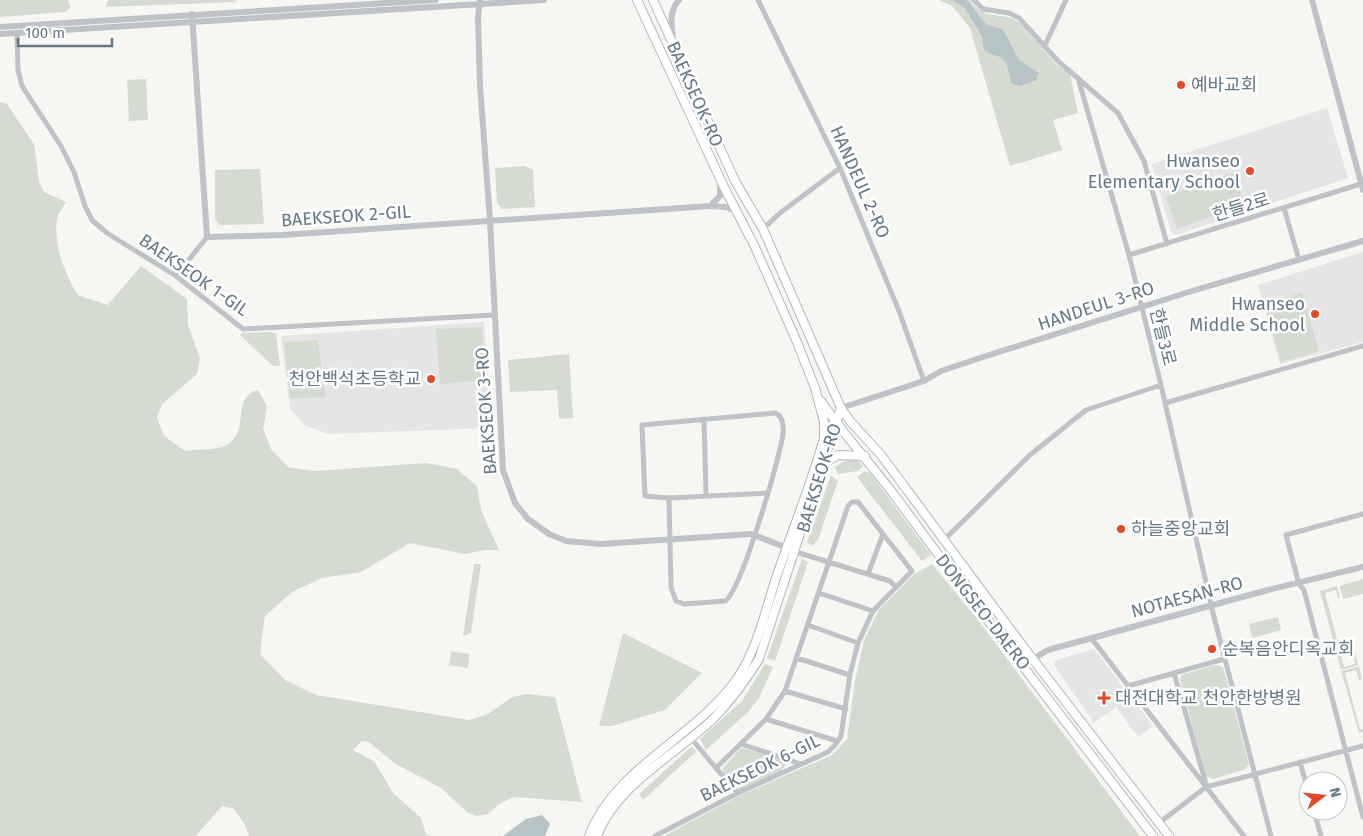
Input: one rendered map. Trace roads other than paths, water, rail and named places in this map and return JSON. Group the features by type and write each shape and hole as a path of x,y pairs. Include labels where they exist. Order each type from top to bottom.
{"main road":[{"name":"BAEKSEOK-RO","path":"590,836 598,817 614,794 719,701 734,683 748,658 824,438 824,422 815,388 756,247 720,178 637,0"},
{"name":"BAEKSEOK-RO","path":"597,836 613,809 636,783 714,718 742,685 759,659 824,463 834,420 841,408 763,229 735,182 653,0"},
{"name":"DONGSEO-DAERO","path":"815,388 834,420 865,456 1153,836"},
{"name":"DONGSEO-DAERO","path":"841,408 850,421 881,455 1033,659 1169,836"},
{"path":"824,438 834,420"},
{"path":"824,463 838,455 865,456"}],"street":[{"path":"0,27 436,0"},
{"path":"0,34 480,2 544,0"},
{"path":"673,44 671,17 674,5 679,0"},
{"name":"HANDEUL 2-RO","path":"758,0 840,168 899,311 924,381"},
{"path":"974,0 983,9 1009,12 1019,18 1078,78 1098,93 1118,113 1144,161 1167,244"},
{"path":"1045,46 1066,0"},
{"path":"1312,0 1362,187"},
{"name":"BAEKSEOK 3-RO","path":"480,2 480,86 490,221 503,470 511,494 521,511 538,527 566,541 601,544 755,535 796,552 890,581 896,587"},
{"path":"176,276 207,237 192,14"},
{"name":"BAEKSEOK 1-GIL","path":"17,33 18,70 22,86 61,146 74,172 84,206 92,220 107,233 176,276 243,329 494,315"},
{"name":"한들3로","path":"1078,78 1129,255 1224,659 1271,836"},
{"path":"763,229 780,213 840,168"},
{"path":"710,206 720,196 720,178"},
{"name":"한들2로","path":"1129,255 1284,208 1362,187"},
{"name":"BAEKSEOK 2-GIL","path":"207,237 283,235 710,206 727,207 738,213"},
{"path":"1284,208 1298,260"},
{"name":"HANDEUL 3-RO","path":"841,408 924,381 941,371 1142,307 1363,241"},
{"path":"1165,403 1363,346"},
{"path":"944,540 1030,455 1086,410 1161,385"},
{"path":"668,498 671,588 676,601 684,604 729,599 734,592 755,535 767,493 784,432 780,416 775,413 642,425 645,496 668,498 706,494 767,493"},
{"path":"704,420 706,494"},
{"path":"716,768 766,719 784,691 848,506 852,502 858,502 883,534 868,574"},
{"path":"1363,514 1286,535 1299,584 1304,590 1363,817"},
{"name":"BAEKSEOK 6-GIL","path":"655,836 738,793 828,752 841,736 850,675 858,643 873,611 912,571 883,534"},
{"name":"NOTAESAN-RO","path":"1024,665 1048,650 1363,567"},
{"path":"819,593 873,611"},
{"path":"808,625 858,643"},
{"path":"1092,639 1244,836"},
{"path":"797,658 850,675"},
{"path":"1128,686 1224,659"},
{"path":"1174,673 1206,787"},
{"path":"784,691 846,709"},
{"path":"766,719 837,741"},
{"path":"690,737 738,793"},
{"path":"741,744 802,764"},
{"path":"1159,823 1206,787 1363,746"},
{"path":"1300,762 1303,771"},
{"path":"1317,821 1321,836"}],"place":[{"name":"예바교회","path":"1181,85"},
{"name":"Hwanseo Elementary School","path":"1250,171"},
{"name":"Hwanseo Middle School","path":"1315,314"},
{"name":"천안백석초등학교","path":"431,379"},
{"name":"하늘중앙교회","path":"1121,529"},
{"name":"순복음안디옥교회","path":"1212,649"},
{"name":"대전대학교 천안한방병원","path":"1104,698"}]}
